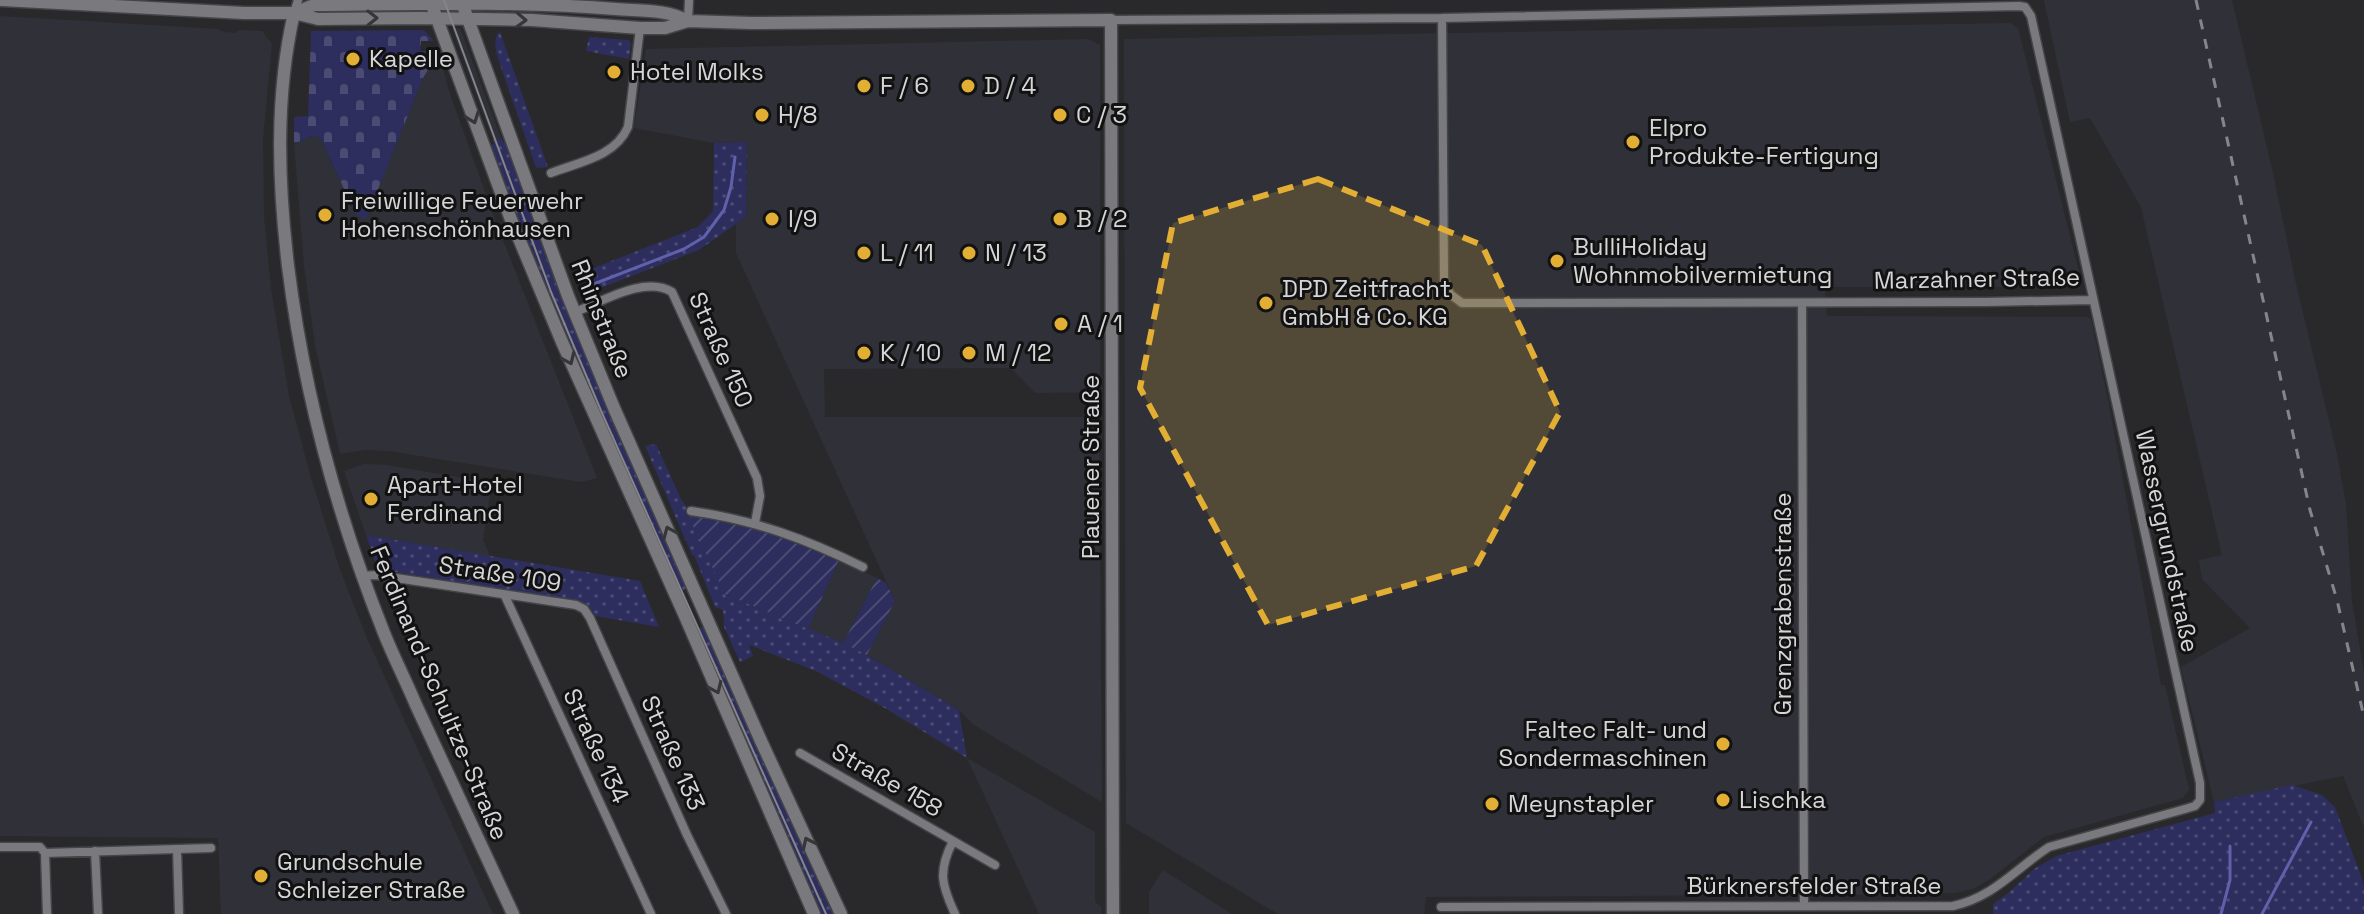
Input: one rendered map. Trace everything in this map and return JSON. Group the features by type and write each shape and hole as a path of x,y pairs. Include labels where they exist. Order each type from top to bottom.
{"street":[{"path":"2,0 244,13 296,7"},
{"path":"688,21 689,0"},
{"name":"Marzahner Straße","path":"296,7 431,2 583,7 664,13 688,21 751,23 1442,18 2025,7 2031,16 2092,300 1470,305 1455,299 1444,279 1442,18"},
{"name":"Rhinstraße","path":"431,2 443,18 510,217 550,315 814,914"},
{"name":"Rhinstraße","path":"462,3 575,312 700,603 841,914"},
{"name":"Marzahner Straße","path":"296,7 318,19 532,20 640,28 665,28 688,21"},
{"name":"Ferdinand-Schultze-Straße","path":"296,7 282,87 279,142 283,220 306,380 323,451 362,576 385,637 513,914"},
{"name":"Plauener Straße","path":"1111,20 1113,914"},
{"path":"551,173 605,153 622,140 628,127 640,28"},
{"name":"Straße 150","path":"575,312 647,285 665,287 672,292 757,478 760,496 755,523"},
{"name":"Wassergrundstraße","path":"2092,300 2201,792"},
{"name":"Grenzgrabenstraße","path":"1802,303 1804,906"},
{"path":"691,511 755,523 818,545 863,567"},
{"name":"Straße 109","path":"362,576 370,574 576,605 584,609"},
{"name":"Straße 134","path":"505,596 651,914"},
{"name":"Straße 133","path":"584,609 726,914"},
{"name":"Straße 158","path":"800,753 995,865"},
{"name":"Bürknersfelder Straße","path":"1441,907 1953,906 1995,889 2049,847 2195,806 2201,792"},
{"name":"Straße 158","path":"953,841 946,855 942,876 943,888 955,914"},
{"path":"0,847 95,851 211,848"},
{"path":"177,849 179,914"},
{"path":"42,850 47,914"},
{"path":"95,851 98,914"}],"highlighted area":[{"path":"1318,179 1482,245 1560,412 1476,566 1268,625 1140,388 1173,223"}],"shaded area":[{"path":"2044,0 2232,0 2346,504 2352,602 2364,674 2364,828 2343,776 2214,802 2181,667 2250,628 2202,579 2199,560 2222,555 2141,207 2090,118 2070,122"},
{"path":"0,16 218,29 235,33 239,30 262,31 272,44 263,138 264,217 271,289 289,396 339,567 366,636 493,914 221,914 218,838 0,836"},
{"path":"2010,23 2018,28 2079,272 2074,281 2069,287 1825,287 1827,316 2091,319 2161,685 2165,685 2189,789 2183,798 2044,837 1990,879 1975,888 1956,893 1832,895 1819,889 1814,880 1791,880 1785,890 1775,895 1426,897 1424,914 1278,914 1126,823 1124,39"},
{"path":"460,28 501,138 493,140 452,29"},
{"path":"1088,39 1100,45 1100,392 1035,393 1011,368 824,369 825,417 1099,417 1102,802 974,725 959,710 867,655 895,601 736,253 736,224 746,217 747,142 714,143 634,128 646,49"},
{"path":"435,59 441,60 495,220 597,478 581,482 389,451 365,450 340,454 315,345 304,265 294,144 313,136 320,137 355,214 366,218 423,78"},
{"path":"363,464 387,465 492,483 483,540 490,556 366,535 344,471"},
{"path":"839,560 877,578 843,643 808,629"},
{"path":"967,758 1095,832 1095,902 1101,907 1101,914 1039,914"},
{"path":"1163,870 1232,914 1149,914 1149,892"}],"green space":[{"path":"424,30 434,41 421,41 420,51 432,51 435,59 423,78 366,219 356,215 320,137 312,136 294,144 294,117 308,116 311,31"},
{"path":"500,32 548,167 536,168 497,56 495,43"},
{"path":"589,37 629,40 629,59 586,51"},
{"path":"501,138 503,142 507,141 584,352 688,588 679,592 534,259 490,146 494,144 493,140"},
{"path":"747,142 746,217 699,250 593,291 586,271 698,227 713,211 714,143"},
{"path":"656,444 681,499 692,515 725,594 855,648 959,710 967,758 816,671 749,645 753,656 740,662 724,627 723,610 715,607 645,446"},
{"path":"692,515 769,533 839,560 808,629 725,594 691,522"},
{"path":"366,535 640,581 659,627 595,616 587,605 575,601 378,569"},
{"path":"877,578 886,583 895,601 867,655 843,643"},
{"path":"704,626 835,914 822,914 696,630"},
{"path":"2292,785 2322,795 2335,807 2364,886 2364,914 1993,914 1993,904 2034,869 2056,856 2215,813 2214,802"}],"waterway":[{"path":"586,287 684,249 704,237 724,210 735,157"},
{"path":"2262,914 2311,822"},
{"path":"2221,914 2230,880 2230,846"}],"tram line":[{"path":"444,0 551,292 826,914"}],"railway":[{"path":"2196,0 2310,510 2337,600 2364,717"}],"place":[{"name":"Kapelle","path":"353,59"},
{"name":"Hotel Molks","path":"614,72"},
{"name":"F / 6","path":"864,86"},
{"name":"D / 4","path":"968,86"},
{"name":"H/8","path":"762,115"},
{"name":"C / 3","path":"1060,115"},
{"name":"Elpro Produkte-Fertigung","path":"1633,142"},
{"name":"Freiwillige Feuerwehr Hohenschönhausen","path":"325,215"},
{"name":"I/9","path":"772,219"},
{"name":"B / 2","path":"1060,219"},
{"name":"L / 11","path":"864,253"},
{"name":"N / 13","path":"969,253"},
{"name":"BulliHoliday Wohnmobilvermietung","path":"1557,261"},
{"name":"DPD Zeitfracht GmbH & Co. KG","path":"1266,303"},
{"name":"A / 1","path":"1061,324"},
{"name":"K / 10","path":"864,353"},
{"name":"M / 12","path":"969,353"},
{"name":"Apart-Hotel Ferdinand","path":"371,499"},
{"name":"Faltec Falt- und Sondermaschinen","path":"1723,744"},
{"name":"Lischka","path":"1723,800"},
{"name":"Meynstapler","path":"1492,804"},
{"name":"Grundschule Schleizer Straße","path":"261,876"}]}
